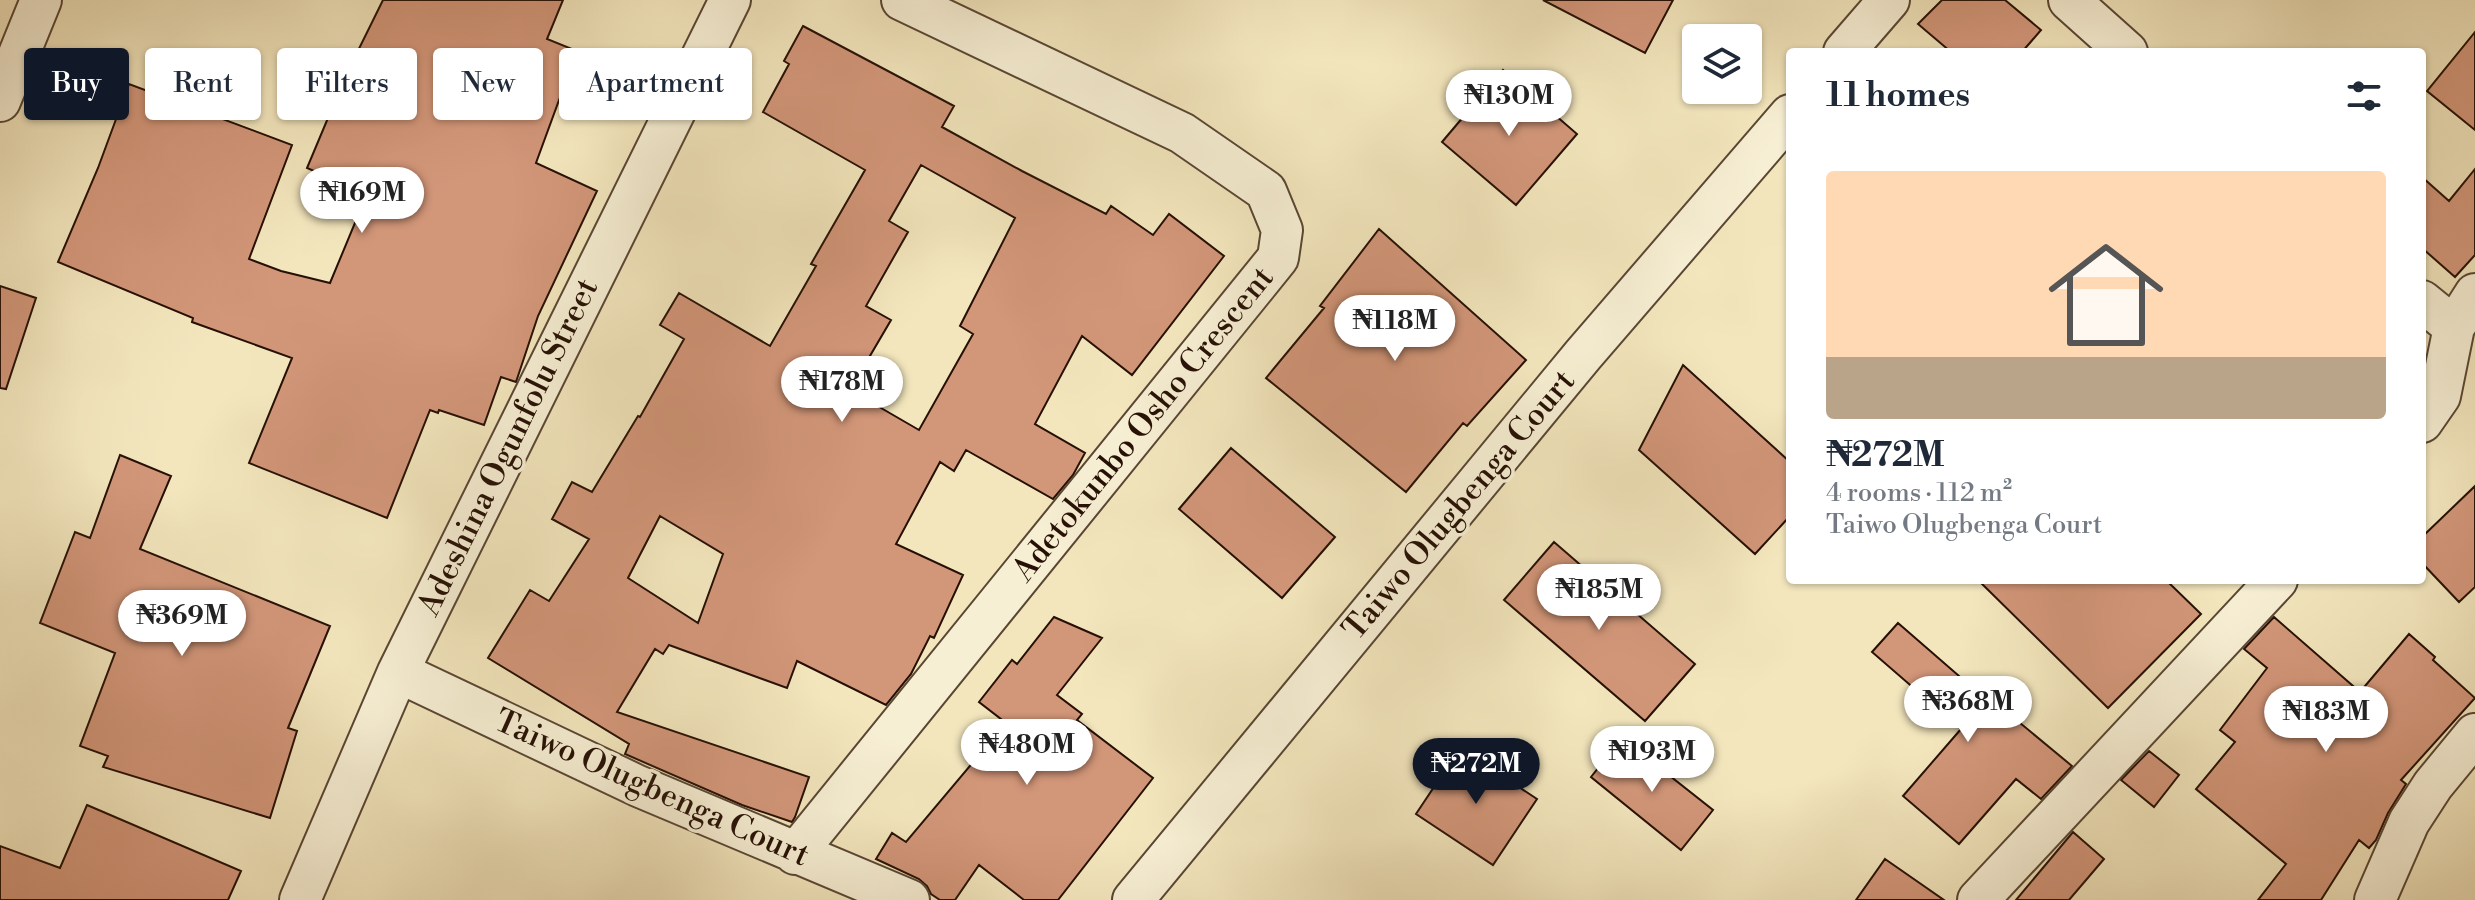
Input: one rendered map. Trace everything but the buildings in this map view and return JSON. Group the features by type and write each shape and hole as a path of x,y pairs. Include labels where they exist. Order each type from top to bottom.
{"street":[{"path":"0,101 41,0"},
{"name":"Adeshina Ogunfolu Street","path":"300,900 398,672 730,0"},
{"name":"Adetokunbo Osho Crescent","path":"795,854 1278,258 1282,230 1266,191 1182,133 902,0"},
{"path":"1847,48 1889,0"},
{"path":"2069,0 2123,48"},
{"name":"Taiwo Olugbenga Court","path":"1133,900 1583,355 1786,120"},
{"path":"2426,302 2464,311 2440,396 2426,416"},
{"path":"1978,900 2273,584"},
{"name":"Taiwo Olugbenga Court","path":"398,672 638,786 909,900"},
{"path":"2375,900 2409,822 2433,785 2475,734"}]}
